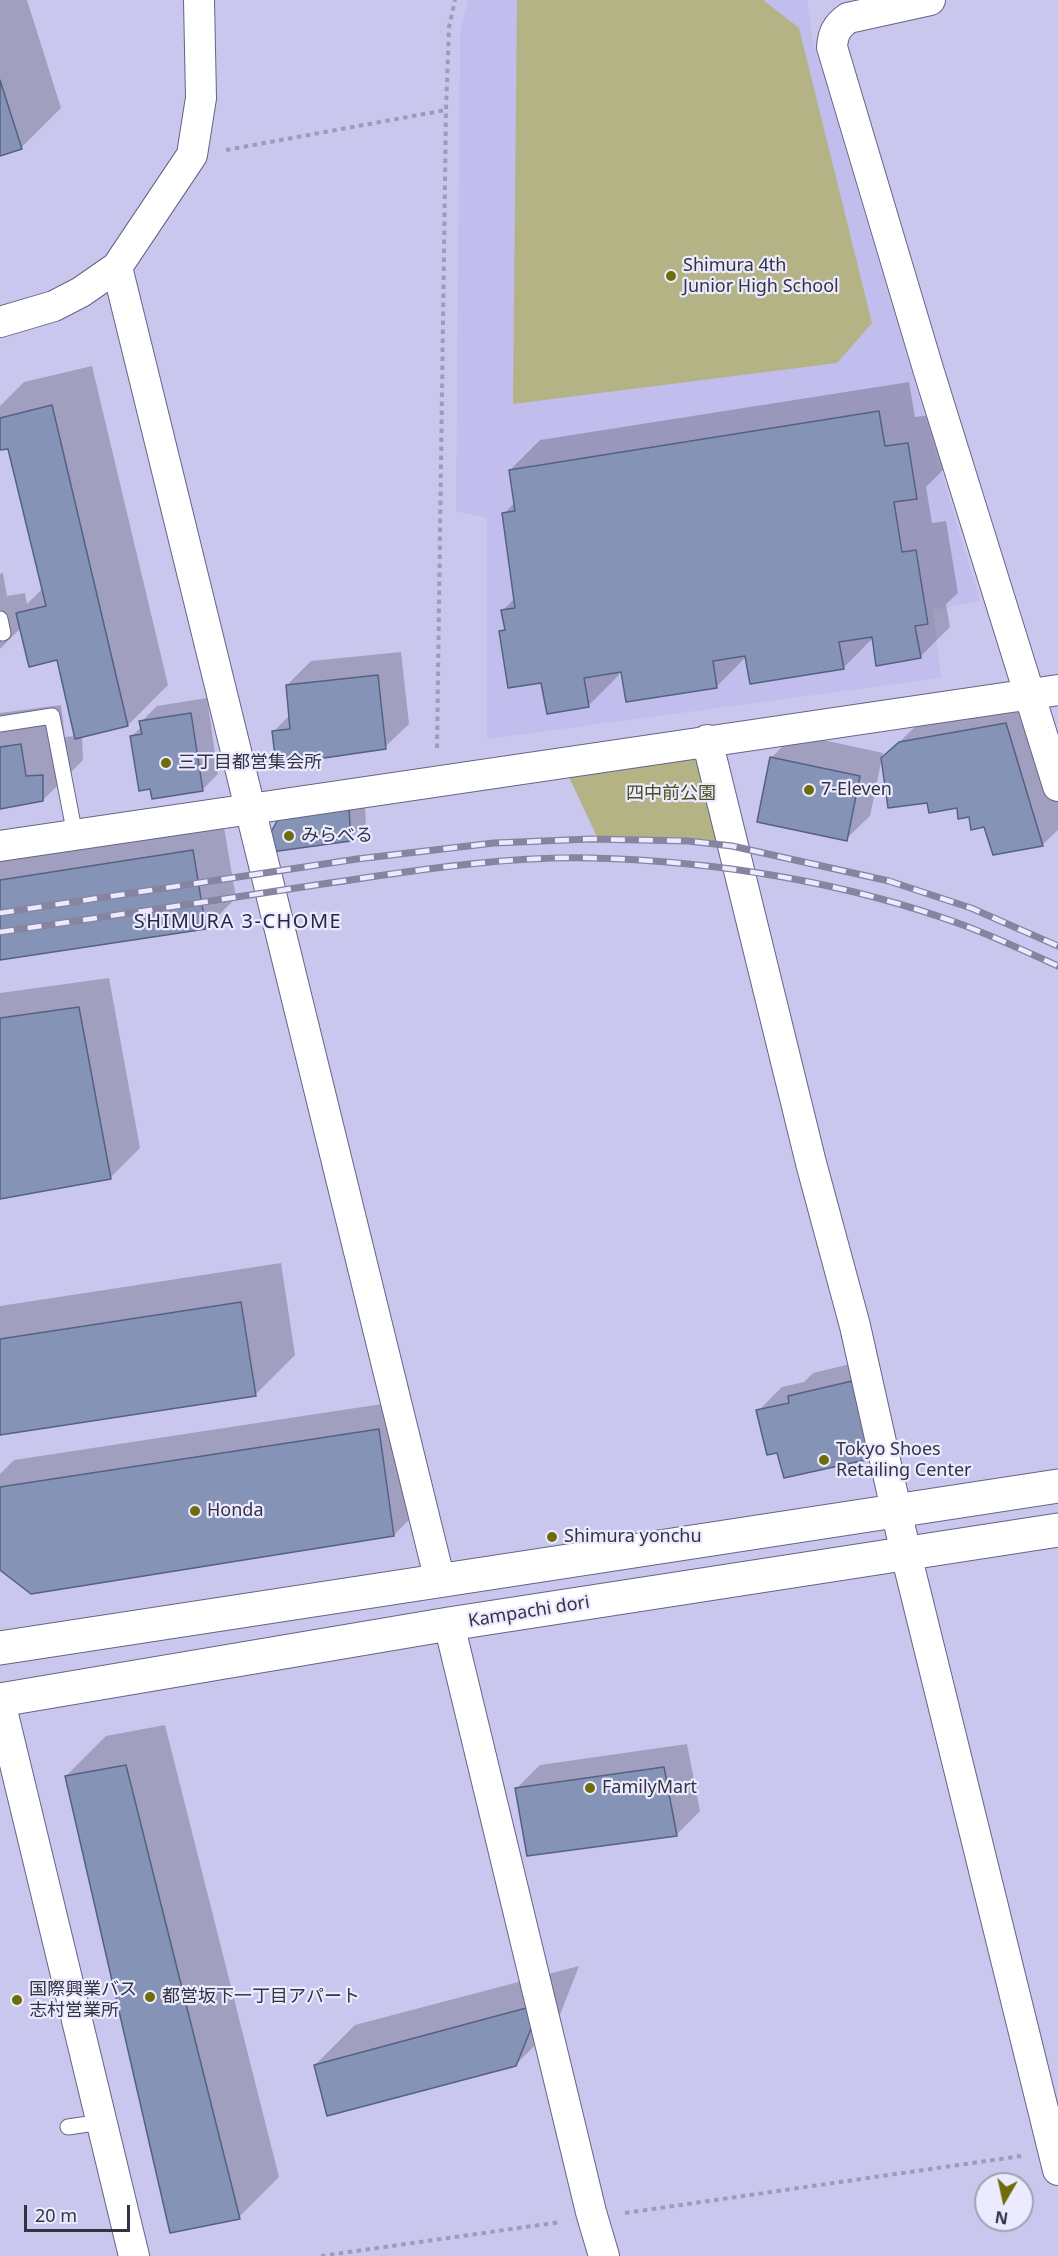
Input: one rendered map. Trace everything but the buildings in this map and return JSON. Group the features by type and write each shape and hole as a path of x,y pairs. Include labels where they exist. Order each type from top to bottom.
{"main road":[{"path":"0,1648 1058,1486"},
{"name":"Kampachi dori","path":"0,1701 449,1624 1058,1530"}],"street":[{"path":"0,322 54,306 81,292 117,267 192,155 201,98 199,0"},
{"path":"930,0 848,18 839,24 833,35 832,47 925,361 1044,692 1058,786"},
{"path":"117,267 440,1581"},
{"path":"0,846 1044,692"},
{"path":"707,741 811,1163 855,1326 906,1554 1056,2161"},
{"path":"449,1624 604,2256"},
{"path":"0,1701 134,2256"}],"lane":[{"path":"0,724 52,716 75,836"},
{"path":"68,2127 102,2122"}],"path":[{"path":"436,783 446,110 449,27 455,0"},
{"path":"192,155 446,110"},
{"path":"321,2256 594,2218 1056,2161"}],"shaded area":[{"name":"Shimura 4th Junior High School","path":"468,0 807,0 813,41 980,601 933,610 941,678 487,739 487,518 456,511 460,30"}],"green space":[{"path":"517,0 763,0 799,28 872,323 837,363 513,404"},
{"name":"四中前公園","path":"707,740 732,846 688,841 598,839 562,762"}],"railway":[{"path":"0,913 357,859 494,843 591,839 688,841 732,846 889,881 971,908 1058,946"},
{"path":"0,932 419,870 488,862 591,858 733,869 827,886 919,910 963,925 1058,966"}],"place":[{"name":"Shimura 4th Junior High School","path":"671,276"},
{"name":"三丁目都営集会所","path":"166,763"},
{"name":"7-Eleven","path":"809,790"},
{"name":"みらべる","path":"289,836"},
{"name":"Tokyo Shoes Retailing Center","path":"824,1460"},
{"name":"Honda","path":"195,1511"},
{"name":"Shimura yonchu","path":"552,1537"},
{"name":"FamilyMart","path":"590,1788"},
{"name":"都営坂下一丁目アパート","path":"150,1997"},
{"name":"国際興業バス 志村営業所","path":"17,2000"}],"district":[{"name":"SHIMURA 3-CHOME","path":"238,922"}]}
